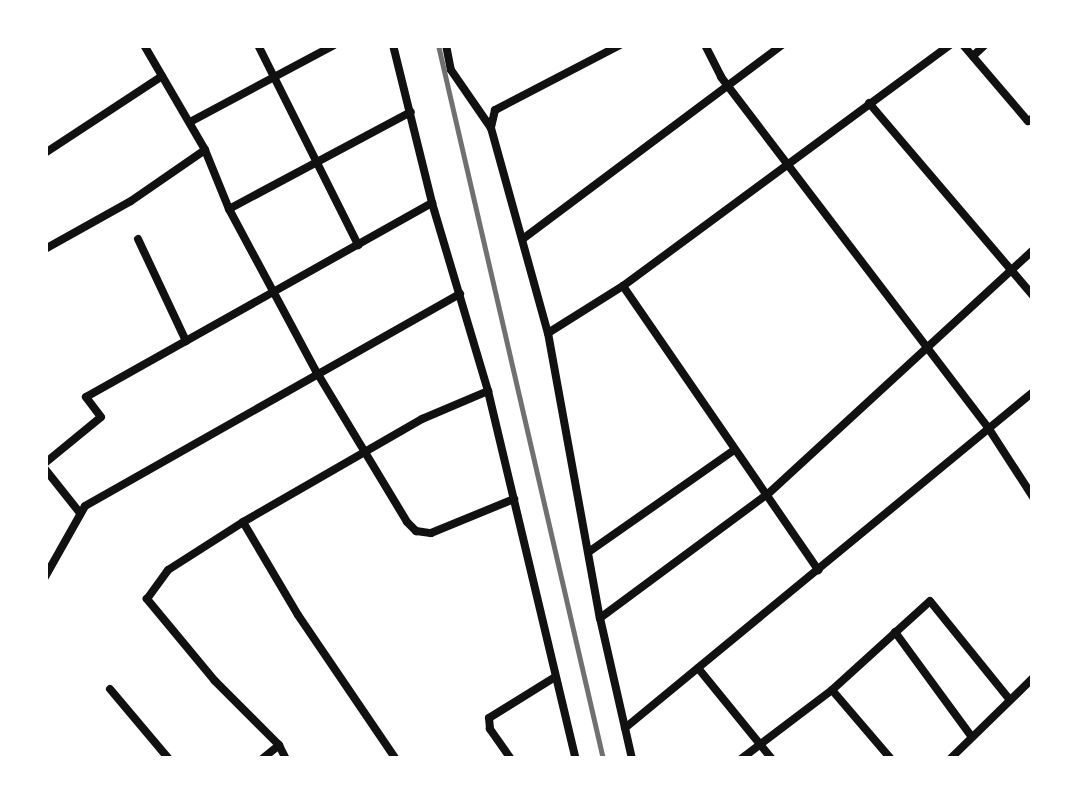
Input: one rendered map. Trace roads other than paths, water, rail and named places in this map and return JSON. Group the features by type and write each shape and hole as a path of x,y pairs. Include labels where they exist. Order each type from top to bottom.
{"street":[{"path":"144,45 205,150 229,209 316,371 363,453 416,532 430,533 514,500"},
{"path":"258,45 358,244"},
{"path":"190,122 334,45"},
{"path":"393,45 432,204 488,391 576,759"},
{"path":"446,45 452,70 492,128 524,238 548,333 600,618 632,759"},
{"path":"492,128 495,110 620,45"},
{"path":"705,45 726,84 989,429 1033,497"},
{"path":"524,238 782,45"},
{"path":"548,333 623,286 950,45"},
{"path":"963,45 1028,121 1033,118"},
{"path":"973,56 984,45"},
{"path":"45,153 162,76"},
{"path":"869,104 1033,296"},
{"path":"229,209 411,112"},
{"path":"45,249 130,200 205,150"},
{"path":"80,514 45,466 101,417 86,397 432,204"},
{"path":"138,239 186,341"},
{"path":"600,618 769,493 927,352 1033,250"},
{"path":"623,286 734,450 769,493 818,570"},
{"path":"45,576 85,506 316,371 460,294"},
{"path":"286,759 278,745 215,681 147,600 168,570 243,522 422,419 488,391"},
{"path":"624,728 1033,392"},
{"path":"590,551 734,450"},
{"path":"243,522 298,615 396,759"},
{"path":"741,759 832,690 930,601 1010,700"},
{"path":"895,632 971,736"},
{"path":"698,668 772,759"},
{"path":"511,759 490,729 489,718 556,677"},
{"path":"950,759 1033,678"},
{"path":"110,690 169,759"},
{"path":"832,690 891,759"},
{"path":"262,759 278,745"}],"railway":[{"path":"438,45 603,759"}]}
